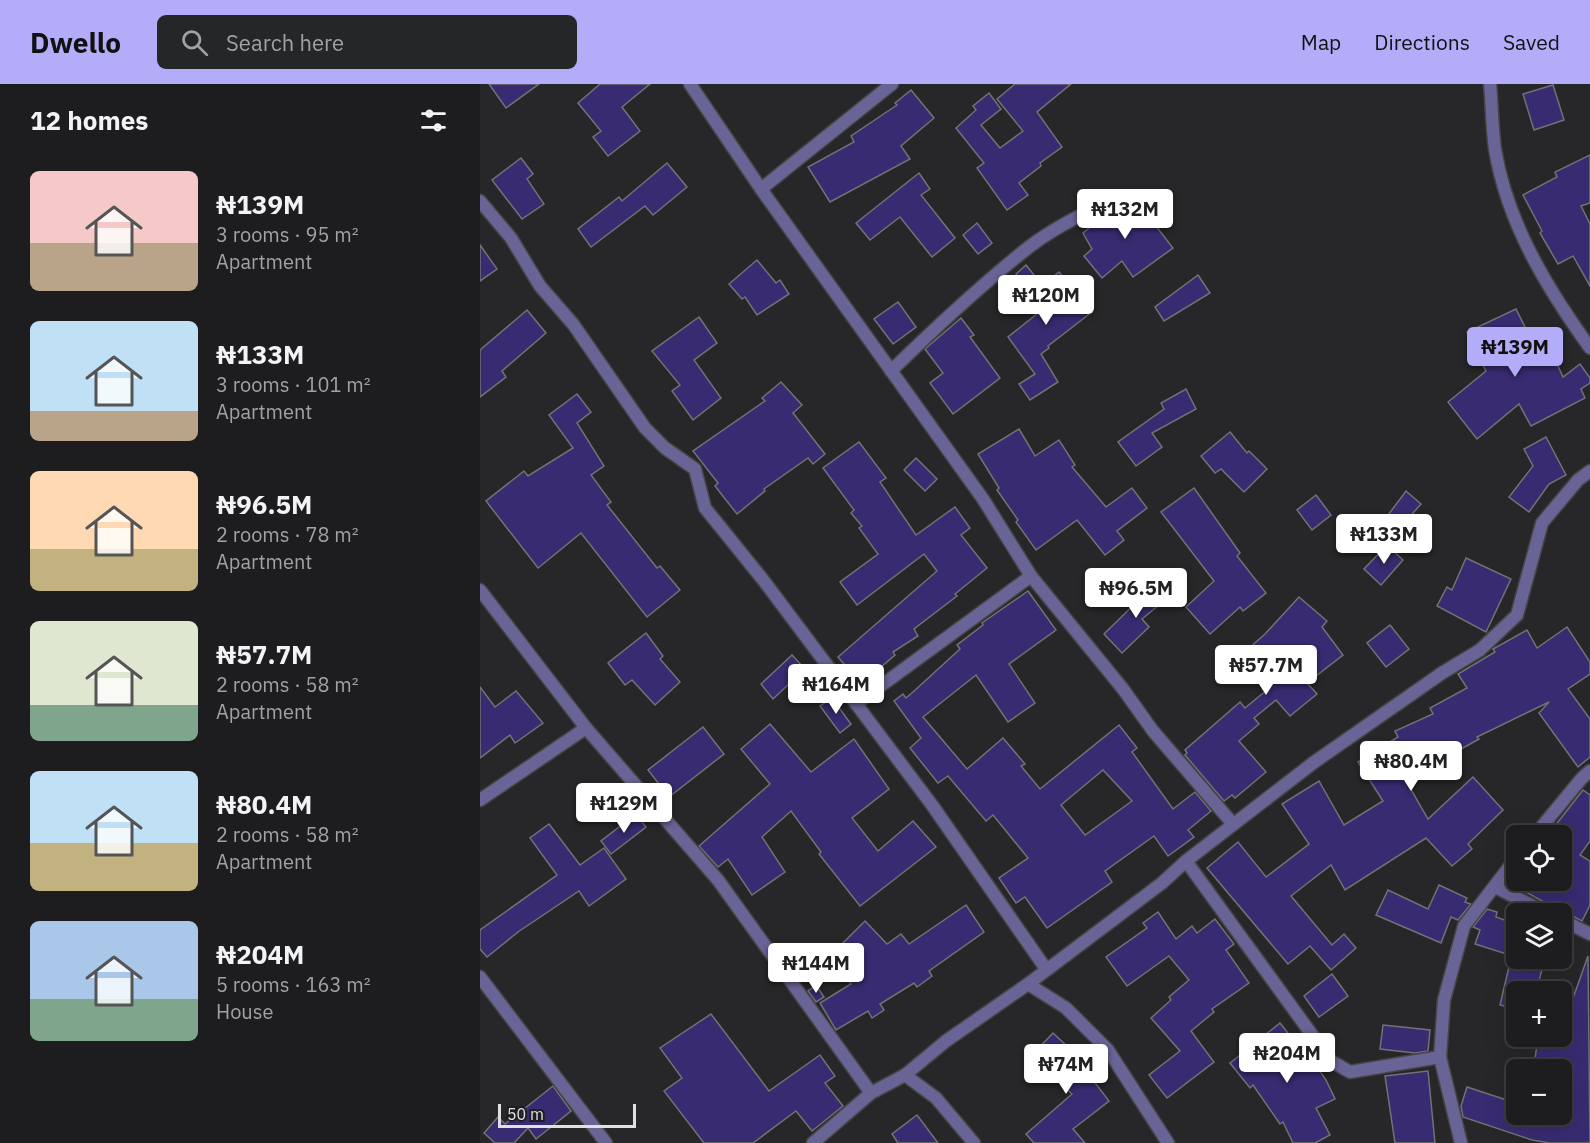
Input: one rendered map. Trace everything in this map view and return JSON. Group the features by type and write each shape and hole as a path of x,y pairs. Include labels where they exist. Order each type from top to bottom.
{"street":[{"path":"690,84 761,189 983,499 1031,576 1123,689 1153,731 1233,824"},
{"path":"761,189 892,84"},
{"path":"1491,84 1495,148 1515,222 1544,278 1590,348"},
{"path":"891,370 943,320 1030,246 1069,221 1110,200"},
{"path":"480,201 511,238 540,286 573,324 645,428 665,448 695,469 705,508 765,581 932,805 1046,969"},
{"path":"813,1143 872,1093 905,1075 946,1041 1028,984 1162,883 1186,861 1313,763 1442,672 1480,650 1517,615 1542,523 1578,480 1590,471"},
{"path":"856,704 1031,576"},
{"path":"480,590 586,728 718,880 872,1093"},
{"path":"480,800 586,728"},
{"path":"1543,825 1590,771"},
{"path":"1186,861 1331,1061 1350,1072 1440,1057"},
{"path":"1461,1143 1440,1057 1444,1000 1464,926 1476,907 1495,888 1506,872"},
{"path":"1495,888 1526,903"},
{"path":"1572,925 1590,933"},
{"path":"480,977 606,1143"},
{"path":"1028,984 1066,1008 1108,1050 1168,1143"},
{"path":"905,1075 936,1098 974,1143"}],"building":[{"path":"489,84 539,84 506,108"},
{"path":"600,84 650,84 622,107 640,131 608,156 593,137 601,131 578,103"},
{"path":"1015,84 1071,84 1037,112 1062,147 1040,163 1041,166 1019,183 1028,195 1007,210 977,168 984,163 956,128 976,110 973,106 989,93 1001,109 981,125 1000,148 1023,131 997,99"},
{"path":"1553,85 1564,120 1534,130 1523,94"},
{"path":"911,90 934,118 901,146 910,159 830,202 808,167 854,142 851,136 897,105 895,103"},
{"path":"1590,155 1590,203 1581,206 1590,224 1590,286 1573,256 1558,264 1540,233 1542,231 1523,195 1557,177 1555,172"},
{"path":"521,158 533,174 527,179 544,204 522,219 492,180"},
{"path":"667,163 687,187 653,215 645,206 591,247 578,229 619,197 622,201"},
{"path":"919,173 930,189 921,195 955,238 932,257 900,217 870,240 856,223"},
{"path":"1131,194 1173,248 1133,277 1122,261 1102,278 1084,256 1092,249 1083,233"},
{"path":"977,223 992,243 978,254 963,235"},
{"path":"480,245 497,269 480,281"},
{"path":"757,260 776,283 780,280 789,294 757,315 745,297 742,299 729,284"},
{"path":"1026,265 1042,285 1059,272 1092,312 1041,354 1058,382 1030,400 1019,384 1035,374 1008,337 1043,309 1016,274"},
{"path":"1198,275 1210,293 1164,321 1155,307"},
{"path":"898,302 916,327 893,344 874,319"},
{"path":"1516,309 1534,345 1546,339 1563,377 1580,364 1590,378 1590,383 1581,389 1585,398 1531,426 1519,404 1477,439 1448,402 1486,371 1467,332"},
{"path":"527,310 546,333 502,371 506,377 480,397 480,350"},
{"path":"699,317 717,343 694,360 721,398 693,420 672,391 680,385 652,351"},
{"path":"961,318 974,335 970,337 1000,378 953,414 930,383 943,373 925,349"},
{"path":"781,382 802,405 793,413 825,454 813,464 808,458 764,489 765,491 737,514 715,486 718,483 693,451 765,401 762,398"},
{"path":"1186,389 1196,409 1152,433 1162,447 1136,466 1118,442 1164,409 1161,403"},
{"path":"577,394 591,412 577,423 604,466 591,475 611,502 607,505 657,568 660,566 680,590 647,617 581,533 538,568 486,501 524,471 528,476 573,448 549,415"},
{"path":"1019,429 1035,456 1059,440 1075,465 1072,467 1106,507 1132,488 1147,508 1117,531 1124,540 1105,555 1077,520 1036,550 1016,522 1018,520 997,490 999,488 978,454"},
{"path":"1230,432 1247,453 1249,451 1267,469 1244,492 1221,469 1215,473 1201,456"},
{"path":"1546,437 1566,475 1549,484 1529,512 1509,497 1533,466 1524,449"},
{"path":"859,442 886,478 880,482 916,535 955,507 970,528 961,535 987,568 955,594 957,596 914,629 918,636 893,652 895,655 861,684 838,657 937,571 924,554 857,605 840,582 878,554 859,528 862,526 851,513 854,510 823,468"},
{"path":"916,458 937,479 925,491 904,470"},
{"path":"1194,488 1240,553 1237,556 1266,593 1243,611 1240,607 1210,634 1186,607 1214,581 1161,512"},
{"path":"1406,491 1421,504 1398,530 1403,534 1394,545 1377,530"},
{"path":"1316,495 1331,515 1312,530 1297,510"},
{"path":"1387,545 1403,560 1381,585 1364,569"},
{"path":"1466,558 1511,579 1486,632 1437,606 1447,587 1452,590"},
{"path":"1158,581 1170,596 1142,619 1149,627 1122,653 1104,634"},
{"path":"1028,591 1056,630 1009,664 1035,703 1008,722 976,675 923,717 967,769 1003,738 1025,764 1021,766 1040,789 1119,725 1137,748 1132,752 1173,809 1195,792 1211,811 1188,830 1194,837 1168,856 1154,836 1105,871 1112,882 1047,928 1025,897 1016,903 999,878 1028,858 993,815 986,821 948,776 938,783 910,748 921,738 894,701 903,694 906,698 913,692 960,649 957,645 983,625 982,623","holes":["1103,770 1132,801 1085,835 1061,805"]},
{"path":"1299,597 1327,621 1322,627 1343,655 1307,683 1317,694 1290,716 1276,700 1254,718 1259,724 1239,741 1266,772 1235,798 1232,795 1224,801 1185,755 1187,753 1185,750 1240,702 1245,708 1268,689 1240,656 1265,634"},
{"path":"1390,625 1409,649 1386,667 1367,643"},
{"path":"1567,627 1590,662 1590,674 1568,689 1590,719 1590,757 1578,767 1539,713 1549,702 1477,737 1479,739 1454,753 1448,742 1397,765 1428,819 1473,777 1503,810 1468,844 1472,849 1452,866 1426,838 1345,890 1331,865 1291,896 1332,945 1344,934 1356,948 1331,970 1310,946 1288,964 1207,868 1238,842 1266,877 1309,844 1282,804 1319,781 1344,825 1383,801 1358,762 1398,737 1395,731 1433,714 1430,708 1467,688 1458,674 1495,652 1493,649 1527,630 1537,648"},
{"path":"646,633 663,656 660,659 680,682 655,705 632,680 625,685 608,663"},
{"path":"792,655 805,669 773,699 761,684"},
{"path":"480,687 495,707 516,691 543,723 515,743 510,735 480,758"},
{"path":"832,698 851,724 840,733 820,706"},
{"path":"770,724 811,772 854,739 889,789 852,818 878,851 913,821 936,847 860,906 819,854 821,852 791,811 762,837 785,872 752,895 728,859 718,867 699,846 770,784 741,749"},
{"path":"703,727 724,754 669,797 648,770"},
{"path":"1583,790 1590,795 1590,841 1580,855 1590,861 1590,905 1582,921 1572,916 1572,903 1546,903 1524,891 1572,891 1572,825 1556,825"},
{"path":"636,814 646,827 611,854 601,841"},
{"path":"549,824 580,865 604,848 626,879 589,906 579,891 518,932 487,957 480,949 480,930 557,875 530,838"},
{"path":"1439,885 1467,898 1465,902 1471,904 1458,920 1451,917 1441,943 1376,915 1388,890 1428,909"},
{"path":"966,905 984,932 929,971 932,976 917,987 914,983 880,1004 884,1010 872,1018 868,1011 836,1030 820,1003 851,984 846,976 863,965 842,944 865,921 887,944 901,934 909,944"},
{"path":"1487,909 1497,912 1496,917 1506,920 1506,954 1475,944 1480,930 1473,927"},
{"path":"1158,912 1176,939 1192,926 1197,933 1215,919 1234,944 1226,950 1249,983 1212,1009 1214,1012 1191,1031 1214,1062 1167,1098 1149,1075 1180,1051 1151,1018 1171,1000 1169,997 1189,980 1169,956 1127,986 1106,957 1147,928 1143,923"},
{"path":"1588,956 1590,1143 1550,1143 1532,1140 1463,1117 1461,1106 1467,1087 1506,1100 1506,1125 1572,1125 1572,1059 1535,1059 1537,1047 1572,1047 1572,1001"},
{"path":"1508,969 1542,969 1539,981 1506,981 1506,1006 1500,1005"},
{"path":"1332,974 1348,996 1319,1017 1304,996"},
{"path":"816,985 824,997 816,1002 808,991"},
{"path":"711,1014 769,1091 820,1055 835,1076 825,1083 843,1106 812,1131 796,1111 753,1143 704,1143 664,1091 682,1078 660,1048"},
{"path":"1280,1023 1304,1054 1307,1052 1326,1080 1335,1099 1316,1108 1330,1135 1315,1143 1293,1143 1283,1122 1280,1124 1253,1085 1250,1088 1230,1063"},
{"path":"1383,1025 1430,1030 1428,1051 1415,1053 1380,1049"},
{"path":"1053,1033 1082,1060 1080,1063 1109,1101 1073,1129 1085,1143 1034,1143 1026,1134 1072,1094 1032,1055"},
{"path":"1428,1071 1435,1143 1395,1143 1385,1076"},
{"path":"553,1086 571,1111 536,1139 528,1128 514,1143 495,1143 484,1133 498,1117 505,1124"},
{"path":"917,1115 938,1143 898,1143 892,1134"}]}
